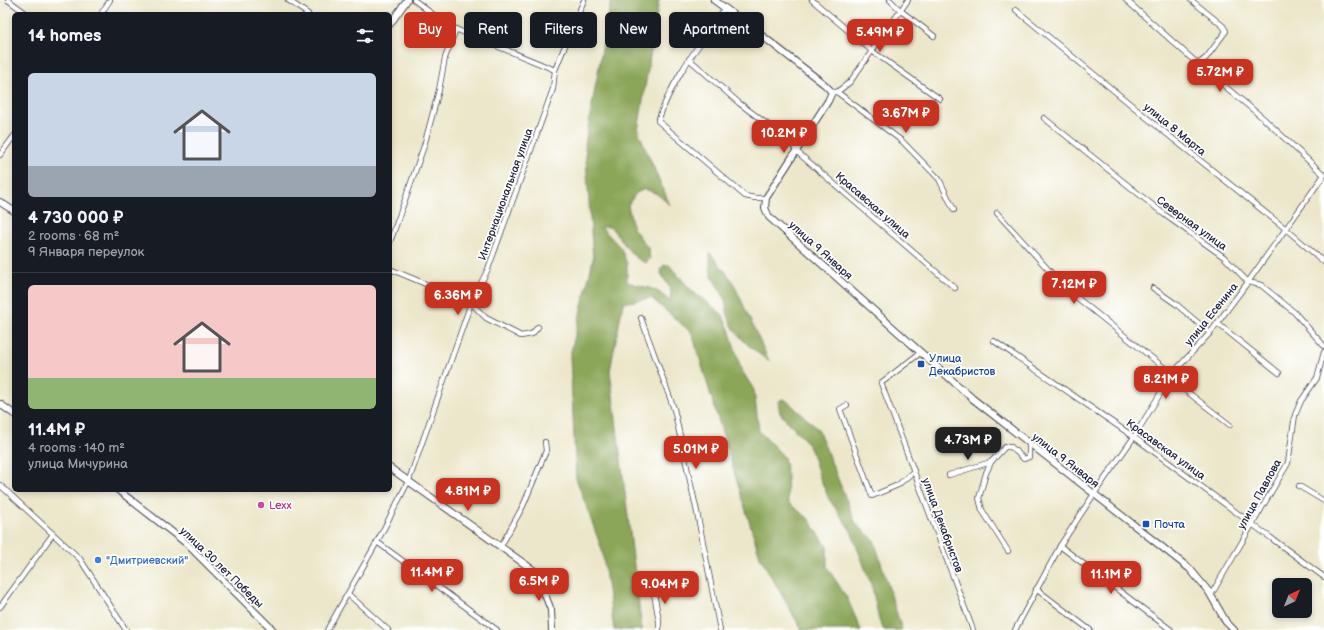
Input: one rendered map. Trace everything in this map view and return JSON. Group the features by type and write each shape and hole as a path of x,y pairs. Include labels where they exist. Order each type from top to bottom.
{"main road":[{"path":"392,21 407,0"},
{"path":"714,0 834,92 766,198"},
{"name":"улица 9 Января","path":"766,198 765,208 769,217 920,353 973,399 1190,569 1211,596 1226,622 1234,630"},
{"path":"0,202 12,210"},
{"path":"0,404 12,413"},
{"path":"392,469 536,572 551,610 552,630"},
{"name":"улица 30 лет Победы","path":"121,492 186,543 272,630"}],"street":[{"path":"8,0 24,12"},
{"path":"102,12 110,0"},
{"path":"288,0 305,12"},
{"path":"414,0 430,12"},
{"name":"Интернациональная улица","path":"327,630 377,542 409,480 471,303 488,269 553,89 555,70 584,0"},
{"path":"812,0 872,51 940,99"},
{"path":"890,0 901,11 934,36"},
{"path":"908,0 850,82 834,92 902,142 939,179 954,210"},
{"path":"1126,0 1198,64 1263,118 1324,175"},
{"path":"1191,0 1223,26 1226,31 1206,58 1198,64"},
{"path":"725,8 689,59 664,102 658,121 745,196 766,198"},
{"name":"улица 8 Марта","path":"1016,10 1152,122 1286,229 1324,262"},
{"path":"456,29 555,70"},
{"path":"392,236 424,146 439,90 445,58 449,48"},
{"name":"Красавская улица","path":"689,59 739,103 791,142 796,151 955,288"},
{"name":"Северная улица","path":"1044,118 1159,210 1224,257 1248,282 1260,285 1294,312 1324,346"},
{"path":"0,155 12,139"},
{"name":"улица Есенина","path":"1015,630 1060,546 1134,437 1172,374 1210,333 1324,175"},
{"path":"997,213 1065,288 1172,374"},
{"path":"392,270 471,303 486,318 521,336 532,334 538,327"},
{"path":"1153,288 1176,304 1210,333"},
{"path":"641,318 674,409 697,512 720,630"},
{"path":"1217,323 1279,373"},
{"name":"Красавская улица","path":"994,342 1134,437 1253,523 1324,577"},
{"name":"улица Павлова","path":"1211,596 1288,462 1295,415 1301,401 1317,378 1324,352"},
{"name":"улица Декабристов","path":"920,353 881,383 973,630"},
{"path":"1168,382 1181,387 1230,425"},
{"path":"847,405 840,408 872,496 898,485 914,471"},
{"path":"501,546 523,506 546,451 545,442"},
{"path":"1008,551 982,510 979,498 986,473 991,462 1005,447 1011,447 1024,459 1029,457 1029,443"},
{"path":"949,475 991,462"},
{"path":"0,485 80,559 126,630"},
{"path":"1299,486 1324,501"},
{"path":"0,607 53,534"},
{"path":"377,542 497,630"},
{"path":"1060,546 1172,630"},
{"path":"652,582 659,621 659,630"},
{"path":"1036,589 1090,630"},
{"path":"348,594 388,630"}],"green space":[{"path":"611,0 659,0 657,12 609,12"},
{"path":"605,33 605,48 651,48 638,131 670,205 657,194 645,189 636,193 628,205 633,228 648,248 650,259 646,263 635,257 610,227 601,227 621,248 627,264 627,282 656,290 670,301 671,291 660,270 664,265 669,265 693,292 722,314 729,329 741,369 754,390 759,431 784,457 787,474 788,503 808,518 827,546 827,567 847,598 861,630 802,630 760,557 692,333 651,298 623,303 610,371 642,630 614,630 602,550 576,478 570,356 593,260 585,144"},
{"path":"710,253 732,280 769,361 744,341 730,322 725,299 714,281 711,272"},
{"path":"782,399 787,401 818,429 856,524 874,540 902,630 884,630 879,620 872,587 851,531 829,499 820,478 811,450 805,440 780,413 778,402"}],"place":[{"name":"Улица Декабристов","path":"921,364"},
{"name":"Lexx","path":"261,505"},
{"name":"Почта","path":"1146,524"},
{"name":"\"Дмитриевский\"","path":"98,560"}]}
